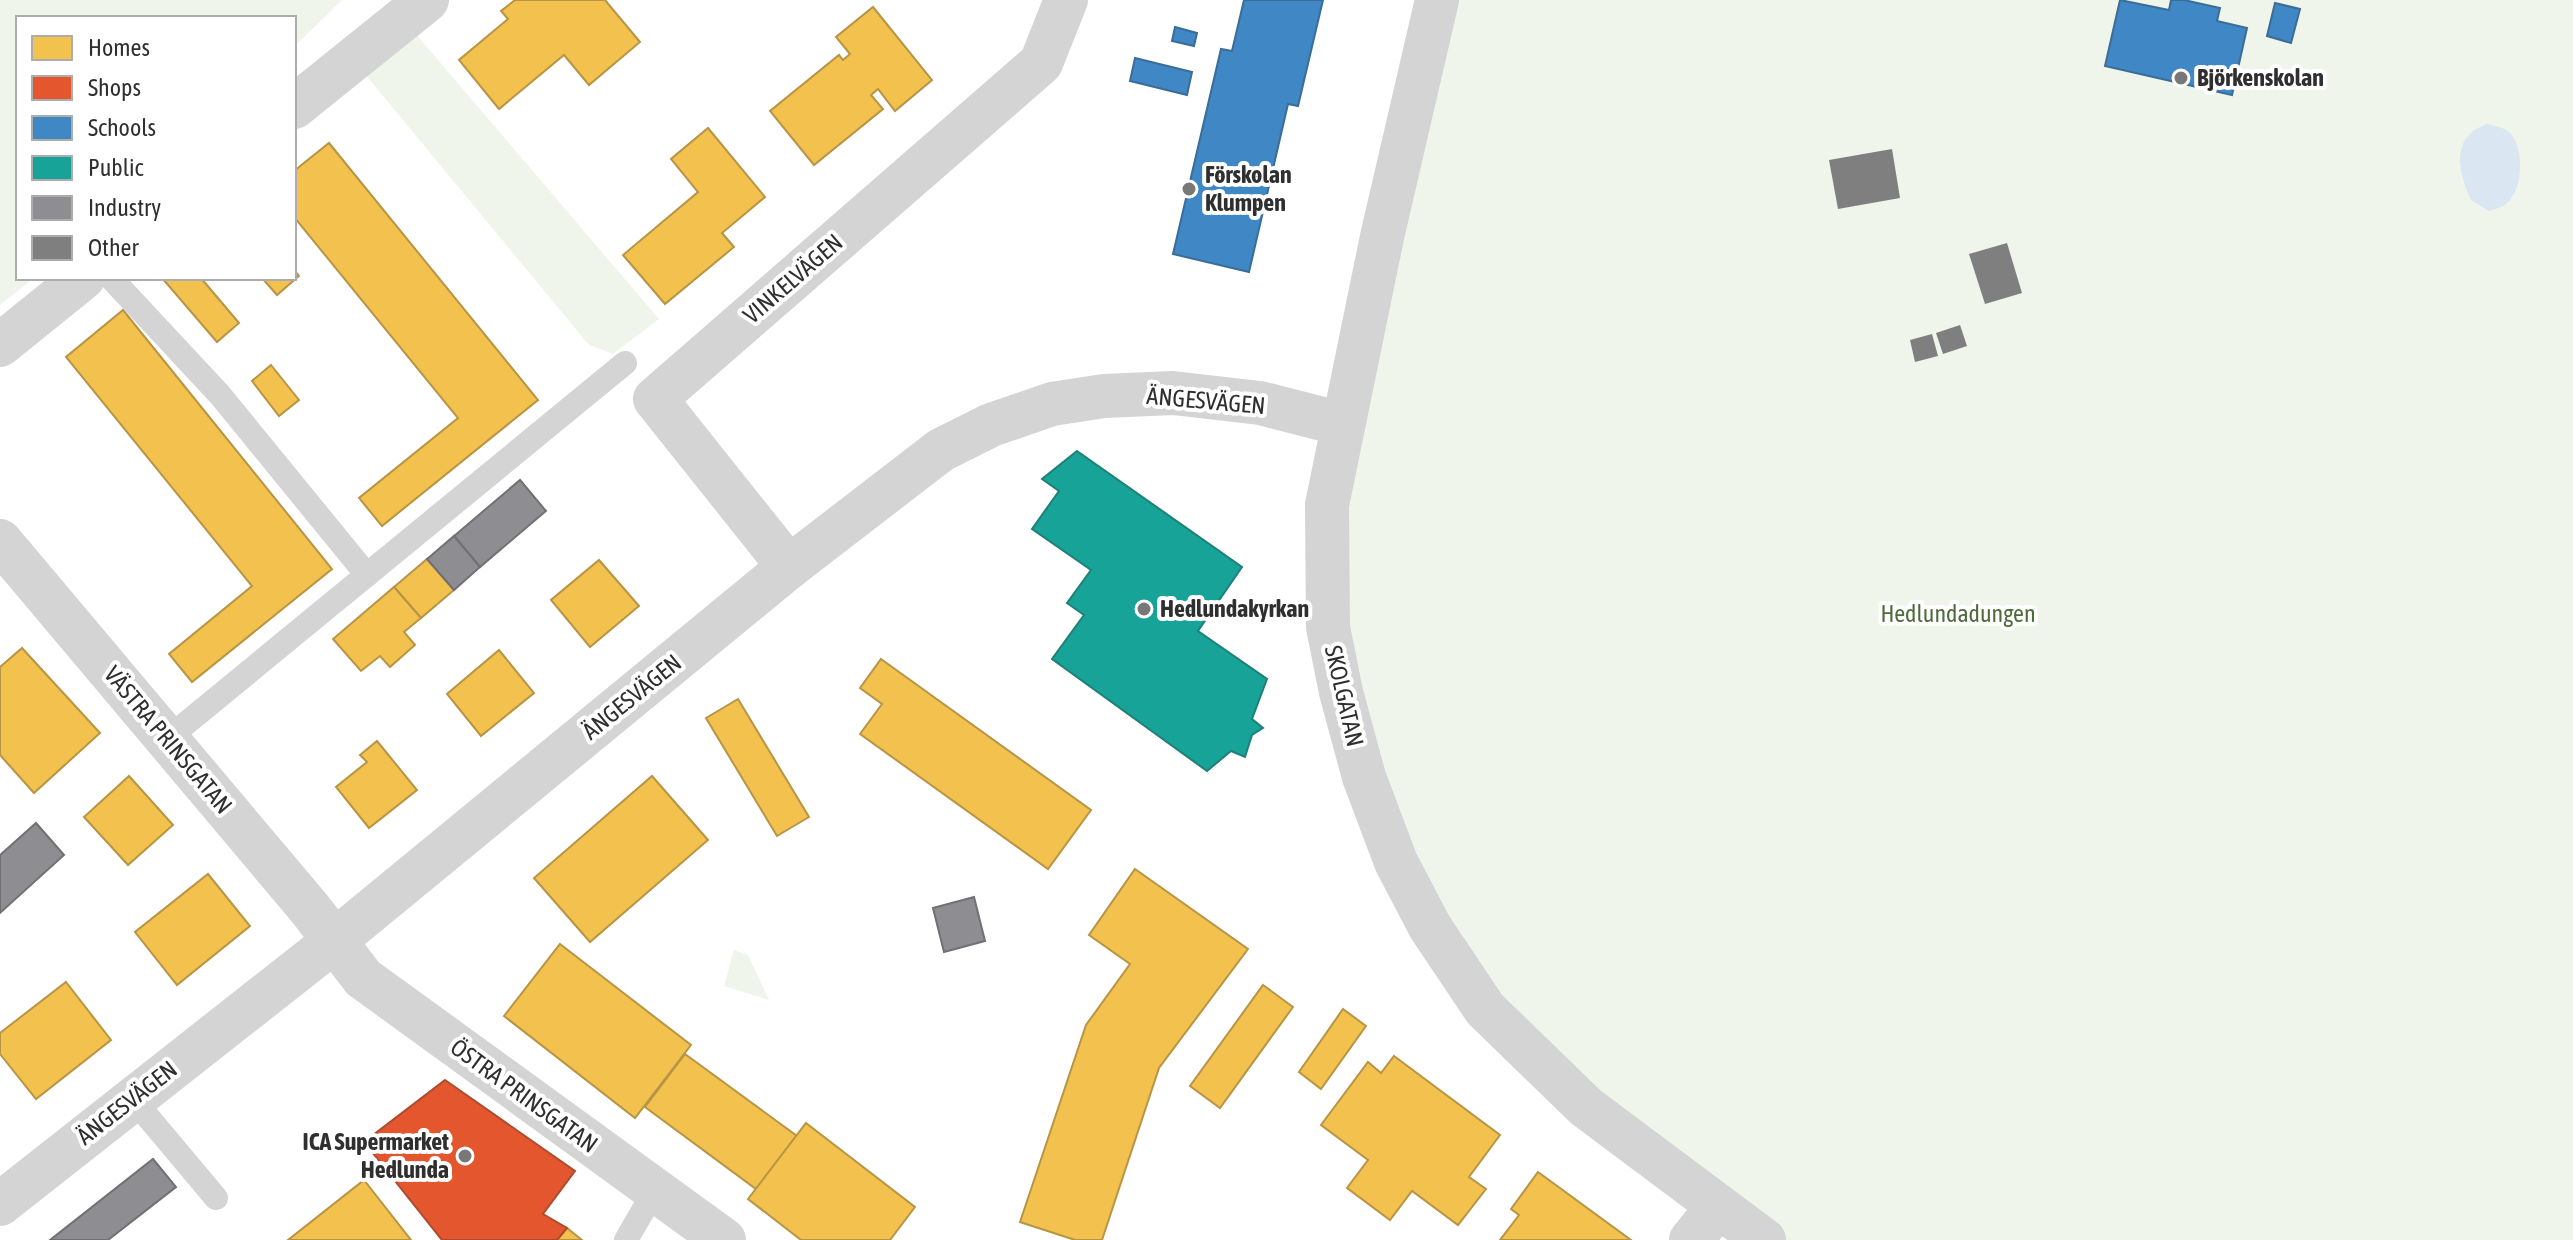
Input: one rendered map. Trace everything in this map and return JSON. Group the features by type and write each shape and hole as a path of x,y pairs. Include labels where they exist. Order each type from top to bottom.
{"street":[{"path":"296,105 427,0"},
{"name":"VINKELVÄGEN","path":"789,567 655,399 1041,63 1066,0"},
{"name":"SKOLGATAN","path":"1437,0 1342,424 1327,505 1328,627 1364,777 1396,862 1430,927 1485,1009 1586,1107 1764,1240"},
{"path":"0,345 81,280"},
{"name":"ÄNGESVÄGEN","path":"0,1204 333,942 789,567 941,450 991,425 1052,404 1104,396 1173,393 1260,403 1342,424"},
{"name":"VÄSTRA PRINSGATAN","path":"0,541 310,909 333,942"},
{"name":"ÖSTRA PRINSGATAN","path":"333,942 408,1026 655,1190 724,1240"},
{"path":"1691,1240 1718,1207"}],"lane":[{"path":"113,280 220,395 367,575"},
{"path":"167,739 625,363"},
{"path":"132,1098 216,1198"},
{"path":"626,1240 655,1190"}],"green space":[{"path":"0,0 342,0 296,45 296,16 16,16 16,280 31,280 0,305"},
{"name":"Hedlundadungen","path":"1437,0 2573,0 2573,1240 1764,1240 1718,1207 1430,927 1328,627"},
{"path":"409,26 659,319 613,354 589,345 359,67"},
{"path":"734,950 748,955 769,1000 724,986"}],"shaded area":[{"path":"2487,124 2510,133 2520,158 2519,179 2513,197 2503,206 2489,211 2471,200 2463,178 2460,156 2467,137"}],"building: Homes":[{"path":"515,0 605,0 640,42 589,85 564,55 499,109 459,60 508,19 501,11"},
{"path":"873,7 932,80 895,111 878,89 871,95 883,109 814,165 770,111 839,55 843,60 850,54 836,37"},
{"path":"708,128 765,197 722,233 734,247 665,304 623,255 698,192 671,159"},
{"path":"329,143 538,400 382,526 359,498 458,418 296,219 296,169"},
{"path":"164,280 203,280 239,323 217,342"},
{"path":"264,280 294,280 277,295"},
{"path":"123,310 332,569 192,682 169,654 252,586 66,357"},
{"path":"271,365 299,400 279,416 252,381"},
{"path":"427,559 454,590 421,618 394,587"},
{"path":"599,560 639,606 590,647 551,600"},
{"path":"394,587 421,618 404,632 415,645 390,667 380,656 361,671 333,639"},
{"path":"22,648 100,733 34,793 0,755 0,667"},
{"path":"499,650 534,693 481,736 447,694"},
{"path":"881,659 1091,810 1048,869 860,734 882,704 860,688"},
{"path":"738,699 809,817 777,836 706,718"},
{"path":"377,741 417,790 369,828 336,787 367,762 360,755"},
{"path":"129,776 173,825 128,865 84,817"},
{"path":"652,776 708,840 590,942 534,878"},
{"path":"1135,869 1248,949 1159,1068 1102,1240 1075,1240 1020,1222 1086,1025 1130,964 1089,935"},
{"path":"208,874 250,926 177,985 135,932"},
{"path":"560,944 691,1045 635,1118 504,1016"},
{"path":"66,982 111,1040 36,1099 0,1054 0,1033"},
{"path":"1263,985 1293,1007 1220,1108 1190,1086"},
{"path":"1343,1009 1366,1026 1321,1089 1299,1072"},
{"path":"685,1054 797,1136 756,1189 645,1107"},
{"path":"1394,1056 1500,1135 1469,1177 1486,1189 1458,1225 1412,1191 1390,1220 1347,1188 1368,1160 1321,1125 1368,1062 1381,1073"},
{"path":"806,1123 915,1207 890,1240 801,1240 748,1199"},
{"path":"1538,1172 1631,1240 1500,1240 1519,1215 1511,1209"},
{"path":"364,1180 411,1240 288,1240"},
{"path":"567,1228 582,1240 557,1240"}],"building: Shops":[{"name":"ICA Supermarket Hedlunda","path":"445,1080 575,1171 543,1214 567,1228 557,1240 442,1240 364,1142"}],"building: Schools":[{"path":"1244,0 1323,0 1298,106 1288,104 1249,272 1173,254 1221,49 1232,51"},
{"path":"2120,0 2169,10 2171,0 2184,0 2220,8 2217,21 2247,28 2232,95 2105,66"},
{"path":"2275,3 2300,9 2291,43 2267,36"},
{"path":"1175,27 1197,33 1194,46 1172,41"},
{"path":"1135,58 1192,72 1187,95 1130,81"}],"building: Public":[{"name":"Hedlundakyrkan","path":"1077,451 1242,567 1198,631 1267,679 1252,719 1263,728 1252,735 1245,757 1231,751 1207,771 1052,659 1084,615 1067,603 1091,570 1032,529 1059,491 1042,479"}],"building: Industry":[{"path":"520,480 546,511 480,567 454,536"},
{"path":"454,536 480,567 454,590 427,559"},
{"path":"36,823 64,855 0,913 0,855"},
{"path":"974,897 985,941 944,952 933,908"},
{"path":"153,1159 176,1187 108,1240 50,1240"}],"building: Other":[{"path":"1892,149 1900,198 1838,209 1829,160"},
{"path":"2007,243 2022,293 1985,304 1969,254"},
{"path":"1960,325 1967,346 1943,354 1936,333"},
{"path":"1932,334 1938,356 1915,362 1910,340"}],"place":[{"name":"Björkenskolan","path":"2181,78"},
{"name":"Förskolan Klumpen","path":"1189,189"},
{"name":"Hedlundakyrkan","path":"1144,609"},
{"name":"ICA Supermarket Hedlunda","path":"465,1156"}]}
